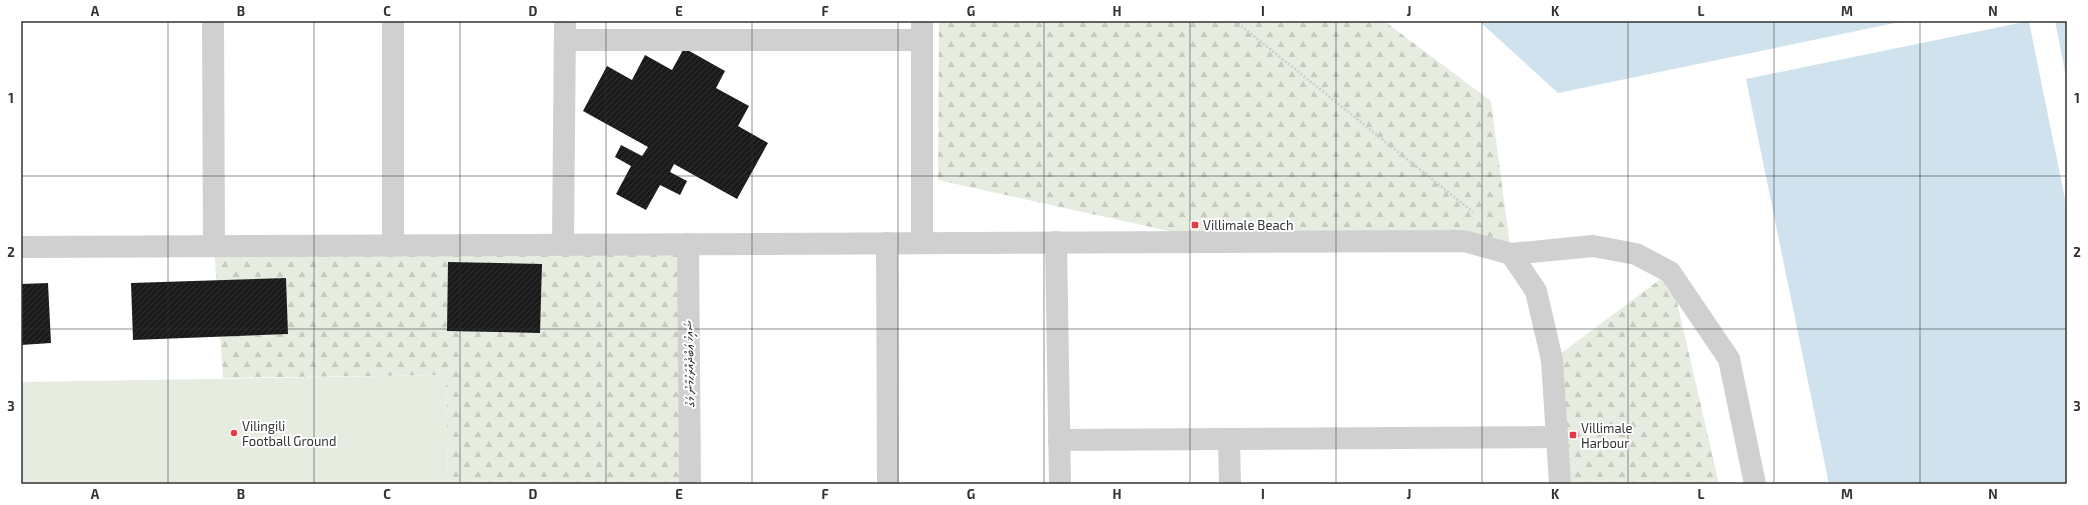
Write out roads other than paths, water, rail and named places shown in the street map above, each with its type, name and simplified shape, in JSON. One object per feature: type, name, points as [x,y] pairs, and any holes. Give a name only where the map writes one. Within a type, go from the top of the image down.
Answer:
[{"type":"street","points":[[213,21],[214,246]]},
{"type":"street","points":[[393,21],[393,245]]},
{"type":"street","points":[[563,245],[565,31],[922,30],[922,243]]},
{"type":"street","points":[[21,247],[1464,241],[1511,254],[1593,246],[1636,254],[1670,272],[1729,359],[1755,484]]},
{"type":"street","points":[[1056,242],[1060,484]]},
{"type":"street","points":[[887,243],[888,484]]},
{"type":"street","name":"ޝައިިޚު ޢަބްދުއްރަޙުމާނު މަގު","points":[[688,244],[690,484]]},
{"type":"street","points":[[1511,254],[1536,291],[1552,360],[1560,484]]},
{"type":"street","points":[[1059,440],[1557,437]]},
{"type":"street","points":[[1229,439],[1230,484]]},
{"type":"water","points":[[1479,21],[1905,21],[1558,93]]},
{"type":"water","points":[[2029,21],[2067,208],[2067,484],[1829,484],[1746,79]]},
{"type":"water","points":[[2055,21],[2067,21],[2067,83]]},
{"type":"place","name":"Villimale Beach","points":[[1195,225]]},
{"type":"place","name":"Vilingili Football Ground","points":[[234,433]]},
{"type":"place","name":"Villimale Harbour","points":[[1573,435]]}]
